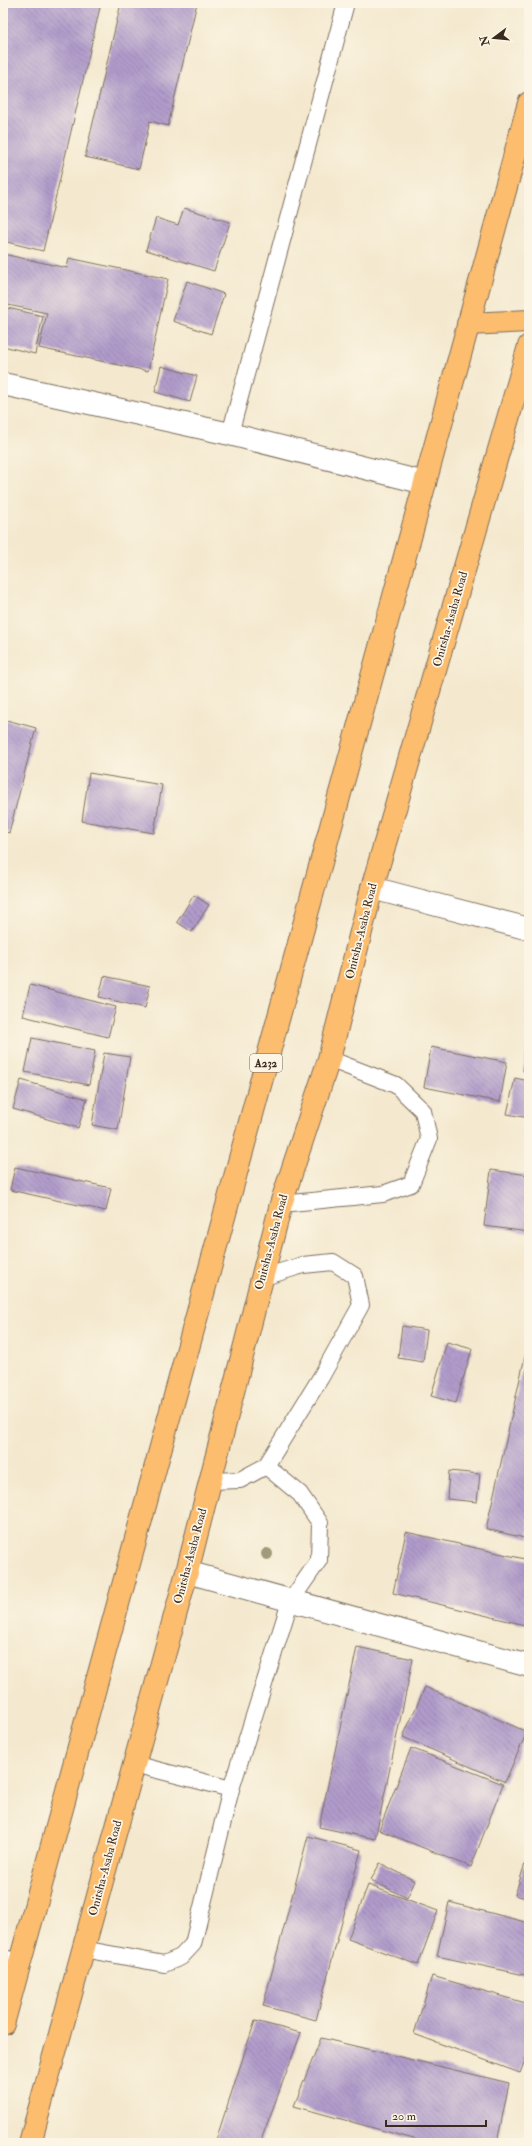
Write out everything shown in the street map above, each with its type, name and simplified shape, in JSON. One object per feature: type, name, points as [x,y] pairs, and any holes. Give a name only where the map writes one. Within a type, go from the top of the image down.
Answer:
[{"type":"highway","name":"A232","points":[[3,2024],[11,1963],[425,483],[529,102]]},
{"type":"highway","points":[[468,324],[529,321]]},
{"type":"highway","name":"Onitsha-Asaba Road","points":[[30,2143],[187,1572],[281,1204],[329,1060],[372,888],[529,346]]},
{"type":"street","points":[[3,384],[230,434],[425,483]]},
{"type":"street","points":[[372,888],[529,929]]},
{"type":"street","points":[[187,1572],[290,1602],[529,1666]]},
{"type":"lane","points":[[230,434],[346,3]]},
{"type":"lane","points":[[281,1204],[383,1194],[411,1184],[429,1139],[423,1111],[396,1085],[329,1060]]},
{"type":"lane","points":[[210,1481],[240,1480],[266,1466],[321,1377],[361,1305],[354,1276],[333,1262],[302,1265],[261,1278]]},
{"type":"lane","points":[[83,1949],[164,1964],[181,1957],[193,1944],[231,1789],[290,1602],[319,1560],[320,1523],[300,1494],[266,1466]]},
{"type":"lane","points":[[134,1764],[231,1789]]},
{"type":"building","points":[[3,3],[101,3],[43,251],[3,241]]},
{"type":"building","points":[[121,3],[197,3],[168,126],[150,121],[139,169],[85,157]]},
{"type":"building","points":[[184,208],[230,222],[214,271],[146,250],[156,218],[178,225]]},
{"type":"building","points":[[3,254],[67,268],[69,258],[168,279],[148,371],[39,348],[47,313],[3,304]]},
{"type":"building","points":[[187,281],[224,294],[211,334],[173,321]]},
{"type":"building","points":[[3,307],[43,316],[35,354],[3,346]]},
{"type":"building","points":[[161,366],[197,376],[190,402],[155,392]]},
{"type":"building","points":[[3,719],[36,728],[9,833],[3,831]]},
{"type":"building","points":[[89,773],[162,785],[154,833],[82,821]]},
{"type":"building","points":[[194,895],[209,905],[192,932],[177,922]]},
{"type":"building","points":[[104,976],[150,986],[145,1008],[99,997]]},
{"type":"building","points":[[30,985],[116,1007],[108,1037],[23,1016]]},
{"type":"building","points":[[32,1038],[95,1051],[89,1085],[25,1072]]},
{"type":"building","points":[[529,1044],[529,1072],[523,1071]]},
{"type":"building","points":[[431,1047],[507,1062],[500,1102],[424,1087]]},
{"type":"building","points":[[104,1053],[130,1057],[118,1130],[92,1125]]},
{"type":"building","points":[[515,1078],[529,1081],[529,1118],[507,1114]]},
{"type":"building","points":[[21,1080],[87,1099],[78,1128],[13,1109]]},
{"type":"building","points":[[15,1167],[111,1188],[106,1211],[10,1190]]},
{"type":"building","points":[[491,1170],[529,1175],[529,1232],[484,1226]]},
{"type":"building","points":[[402,1326],[427,1330],[423,1362],[398,1358]]},
{"type":"building","points":[[447,1342],[472,1349],[456,1403],[431,1396]]},
{"type":"building","points":[[529,1343],[529,1539],[486,1529]]},
{"type":"building","points":[[449,1471],[480,1474],[477,1502],[447,1499]]},
{"type":"building","points":[[406,1532],[529,1560],[529,1626],[393,1593]]},
{"type":"building","points":[[357,1647],[413,1659],[375,1839],[319,1827]]},
{"type":"building","points":[[425,1687],[527,1732],[505,1782],[403,1737]]},
{"type":"building","points":[[411,1748],[503,1784],[471,1867],[379,1830]]},
{"type":"building","points":[[308,1836],[361,1850],[316,2020],[263,2006]]},
{"type":"building","points":[[529,1851],[529,1899],[515,1895]]},
{"type":"building","points":[[380,1863],[415,1881],[407,1898],[371,1880]]},
{"type":"building","points":[[368,1885],[438,1911],[418,1965],[348,1939]]},
{"type":"building","points":[[449,1902],[529,1923],[529,1976],[437,1956]]},
{"type":"building","points":[[432,1976],[529,2004],[529,2050],[520,2073],[414,2034]]},
{"type":"building","points":[[255,2021],[301,2033],[260,2143],[215,2143]]},
{"type":"building","points":[[321,2038],[509,2083],[497,2143],[428,2143],[294,2106]]}]
